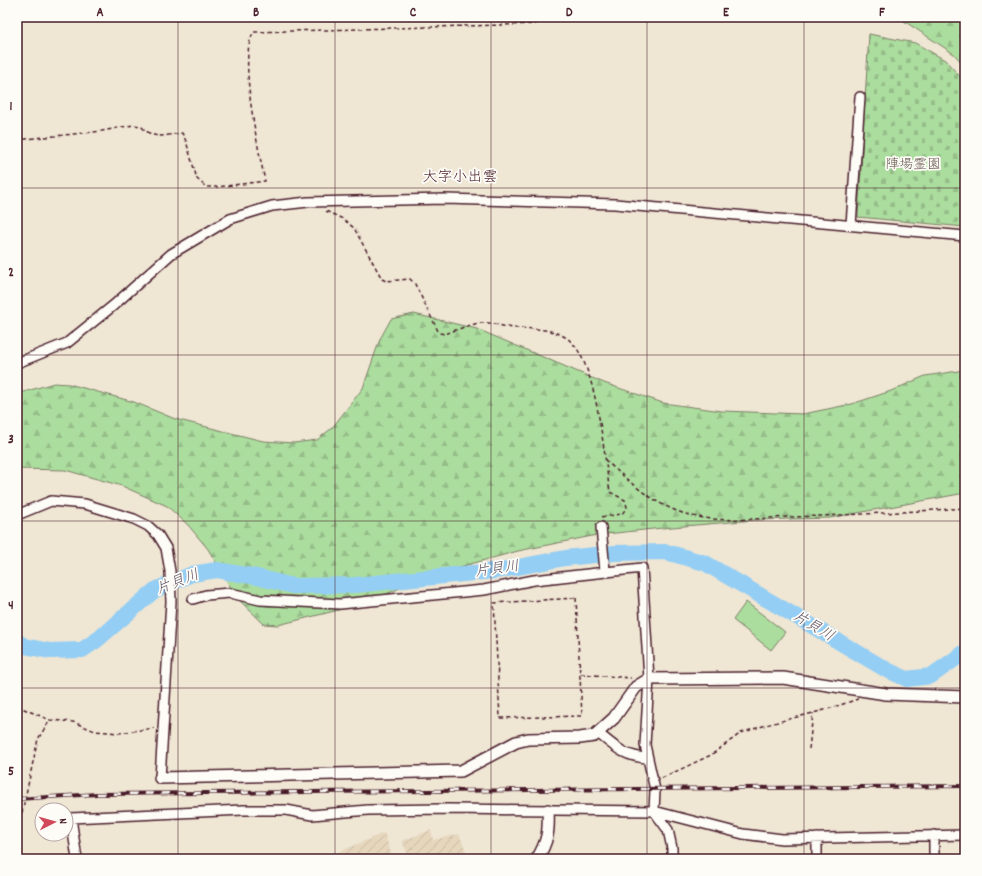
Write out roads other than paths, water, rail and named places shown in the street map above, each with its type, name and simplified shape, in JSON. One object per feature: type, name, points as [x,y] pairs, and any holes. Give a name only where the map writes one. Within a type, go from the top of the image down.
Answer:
[{"type":"street","points":[[851,225],[860,96]]},
{"type":"street","points":[[17,363],[67,343],[114,305],[171,254],[230,219],[272,206],[308,202],[445,199],[615,204],[965,236]]},
{"type":"street","points":[[17,515],[51,501],[67,501],[84,504],[134,519],[148,526],[158,535],[166,548],[170,571],[171,602],[160,778],[461,771],[516,742],[528,739],[580,738],[594,736],[614,718],[636,687],[649,679],[783,678],[913,697],[965,697]]},
{"type":"street","points":[[601,527],[605,571]]},
{"type":"street","points":[[193,598],[206,595],[230,593],[260,600],[340,604],[484,590],[534,580],[642,568],[649,679],[645,745],[655,790],[654,811],[668,830],[672,848],[672,859]]},
{"type":"street","points":[[598,733],[628,755],[633,757],[648,758]]},
{"type":"street","points":[[77,859],[71,818],[242,810],[286,810],[312,815],[376,810],[447,809],[654,811],[743,834],[782,839],[965,835]]},
{"type":"street","points":[[537,859],[545,846],[547,838],[548,810]]},
{"type":"street","points":[[934,835],[934,859]]},
{"type":"street","points":[[817,838],[818,859]]},
{"type":"waterway","name":"片貝川","points":[[17,641],[24,646],[50,651],[82,650],[97,640],[155,590],[192,574],[217,570],[257,577],[293,586],[355,585],[503,570],[565,558],[615,553],[666,552],[705,563],[887,670],[907,679],[931,676],[965,652]]},
{"type":"railway","points":[[17,799],[97,794],[965,786]]},
{"type":"district","name":"大字小出雲","points":[[460,178]]},
{"type":"park label","name":"陣場霊園","points":[[913,165]]}]
